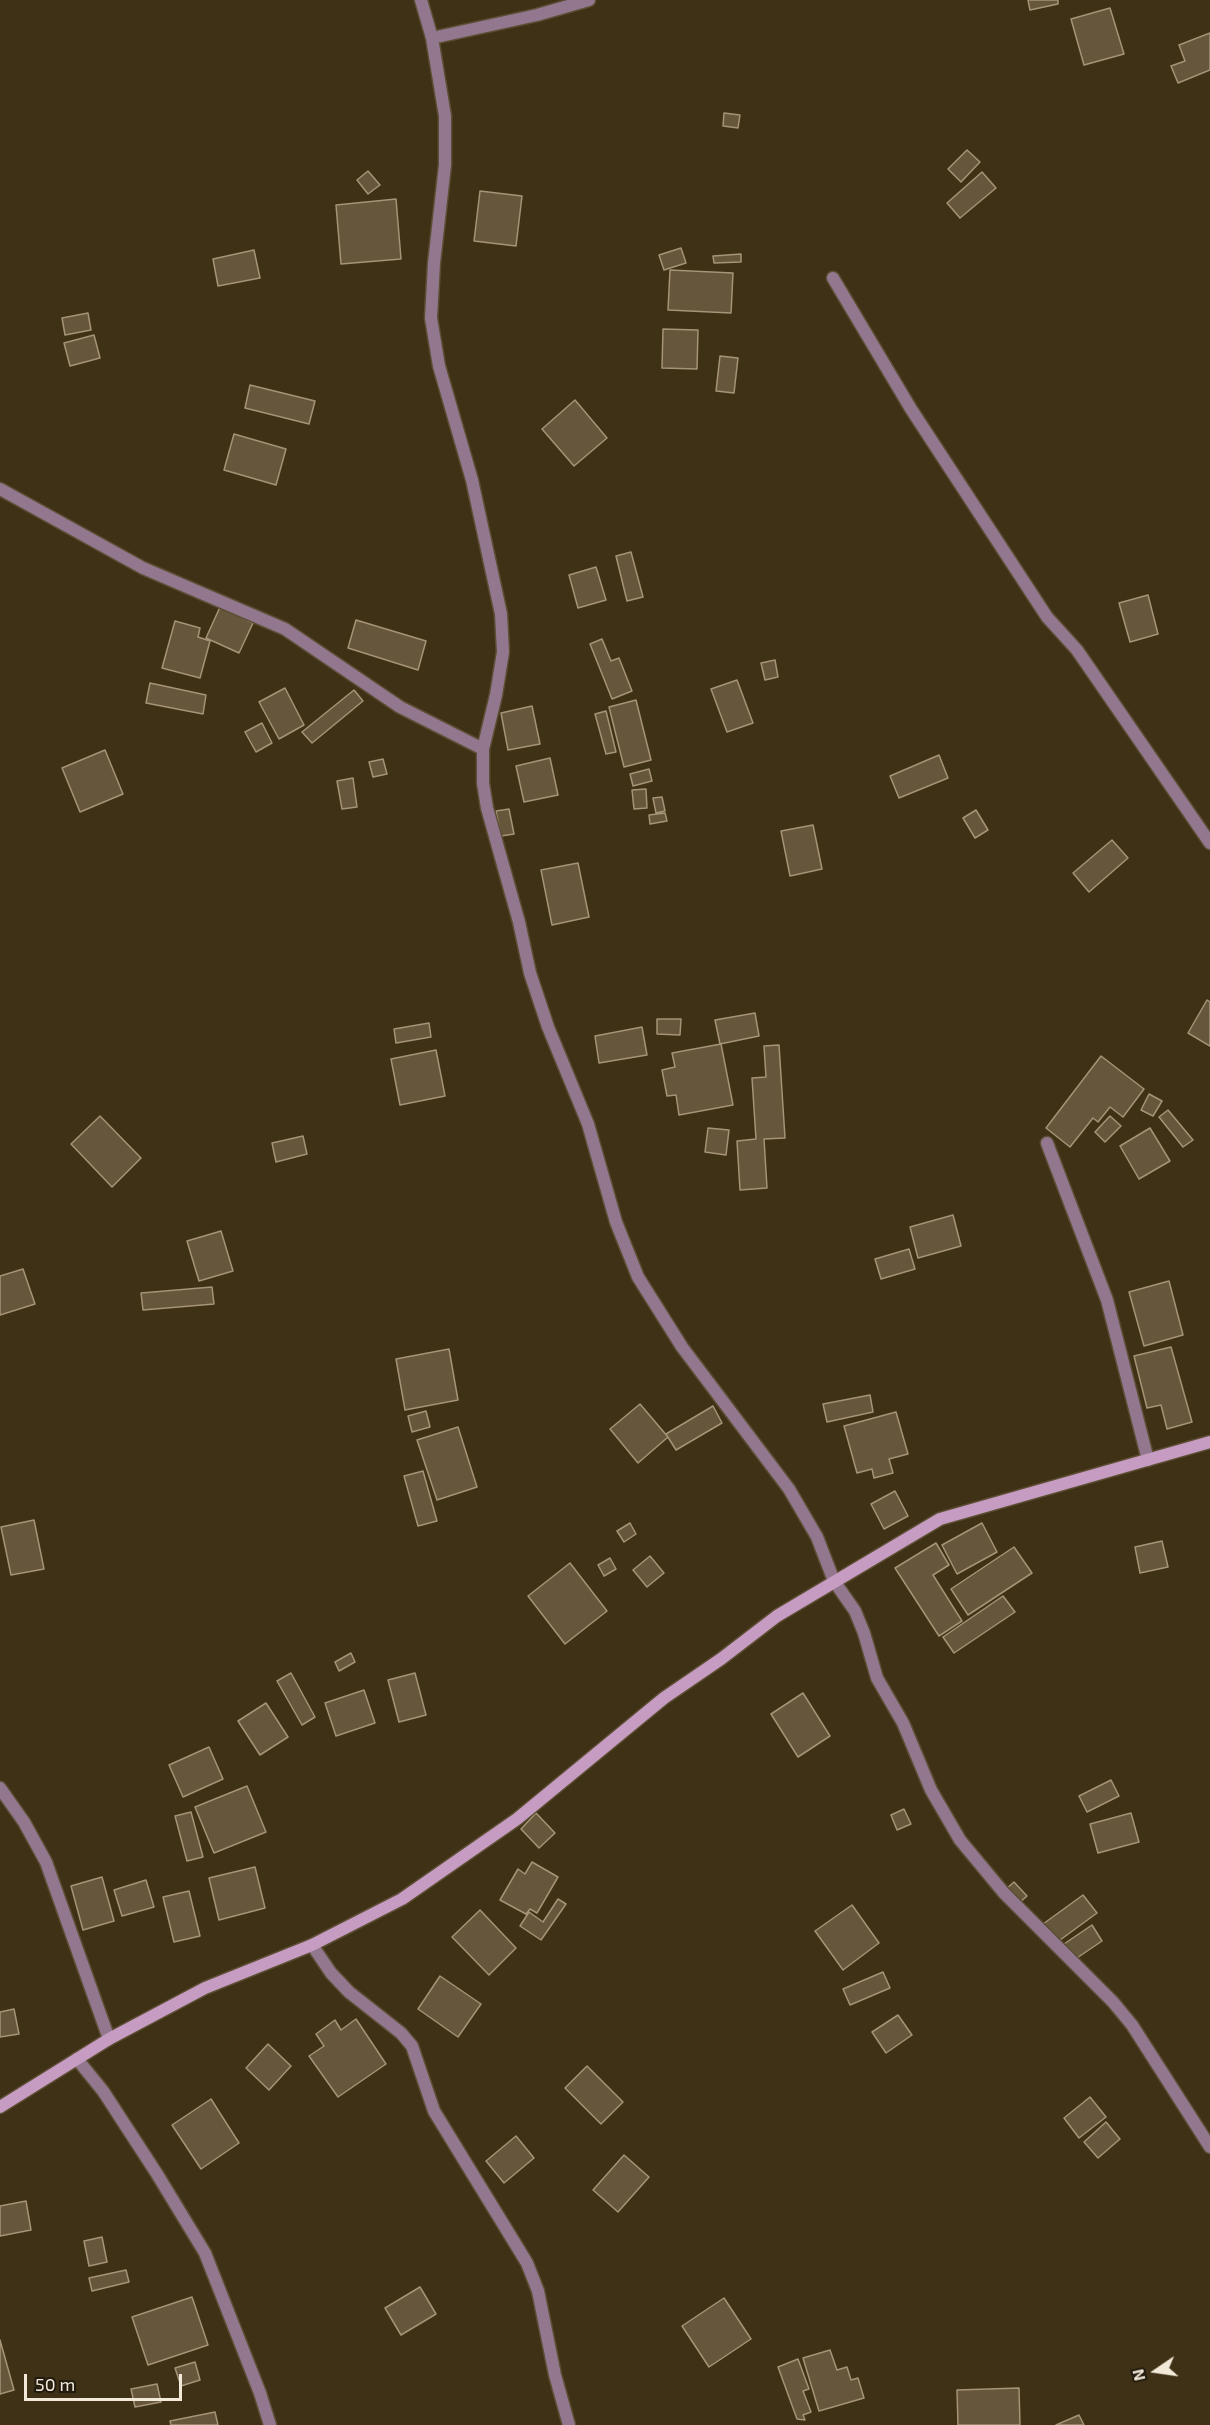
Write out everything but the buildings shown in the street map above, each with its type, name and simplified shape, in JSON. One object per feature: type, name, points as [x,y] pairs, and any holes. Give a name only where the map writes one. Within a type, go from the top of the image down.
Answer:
[{"type":"street","points":[[421,0],[432,38],[445,116],[446,165],[434,263],[431,318],[440,366],[472,480],[501,614],[503,652],[483,749],[483,783],[487,808],[519,922],[530,973],[548,1027],[588,1124],[616,1222],[638,1276],[682,1347],[789,1489],[817,1537],[834,1581],[855,1611],[877,1678],[903,1723],[931,1790],[960,1840],[1004,1893],[1113,2002],[1132,2025],[1210,2147]]},
{"type":"street","points":[[432,38],[537,15],[589,0]]},
{"type":"street","points":[[833,278],[911,409],[1047,617],[1077,650],[1210,843]]},
{"type":"street","points":[[0,489],[143,568],[285,629],[400,707],[483,749]]},
{"type":"street","points":[[1047,1143],[1107,1300],[1148,1460]]},
{"type":"street","points":[[0,2107],[110,2039],[204,1988],[312,1945],[402,1899],[508,1826],[664,1698],[721,1659],[777,1616],[940,1519],[1210,1442]]},
{"type":"street","points":[[0,1788],[24,1822],[46,1862],[110,2039]]},
{"type":"street","points":[[312,1945],[331,1973],[349,1992],[401,2033],[412,2046],[434,2111],[527,2263],[538,2291],[553,2364],[569,2425]]},
{"type":"street","points":[[77,2059],[103,2091],[205,2253],[260,2393],[270,2425]]}]
